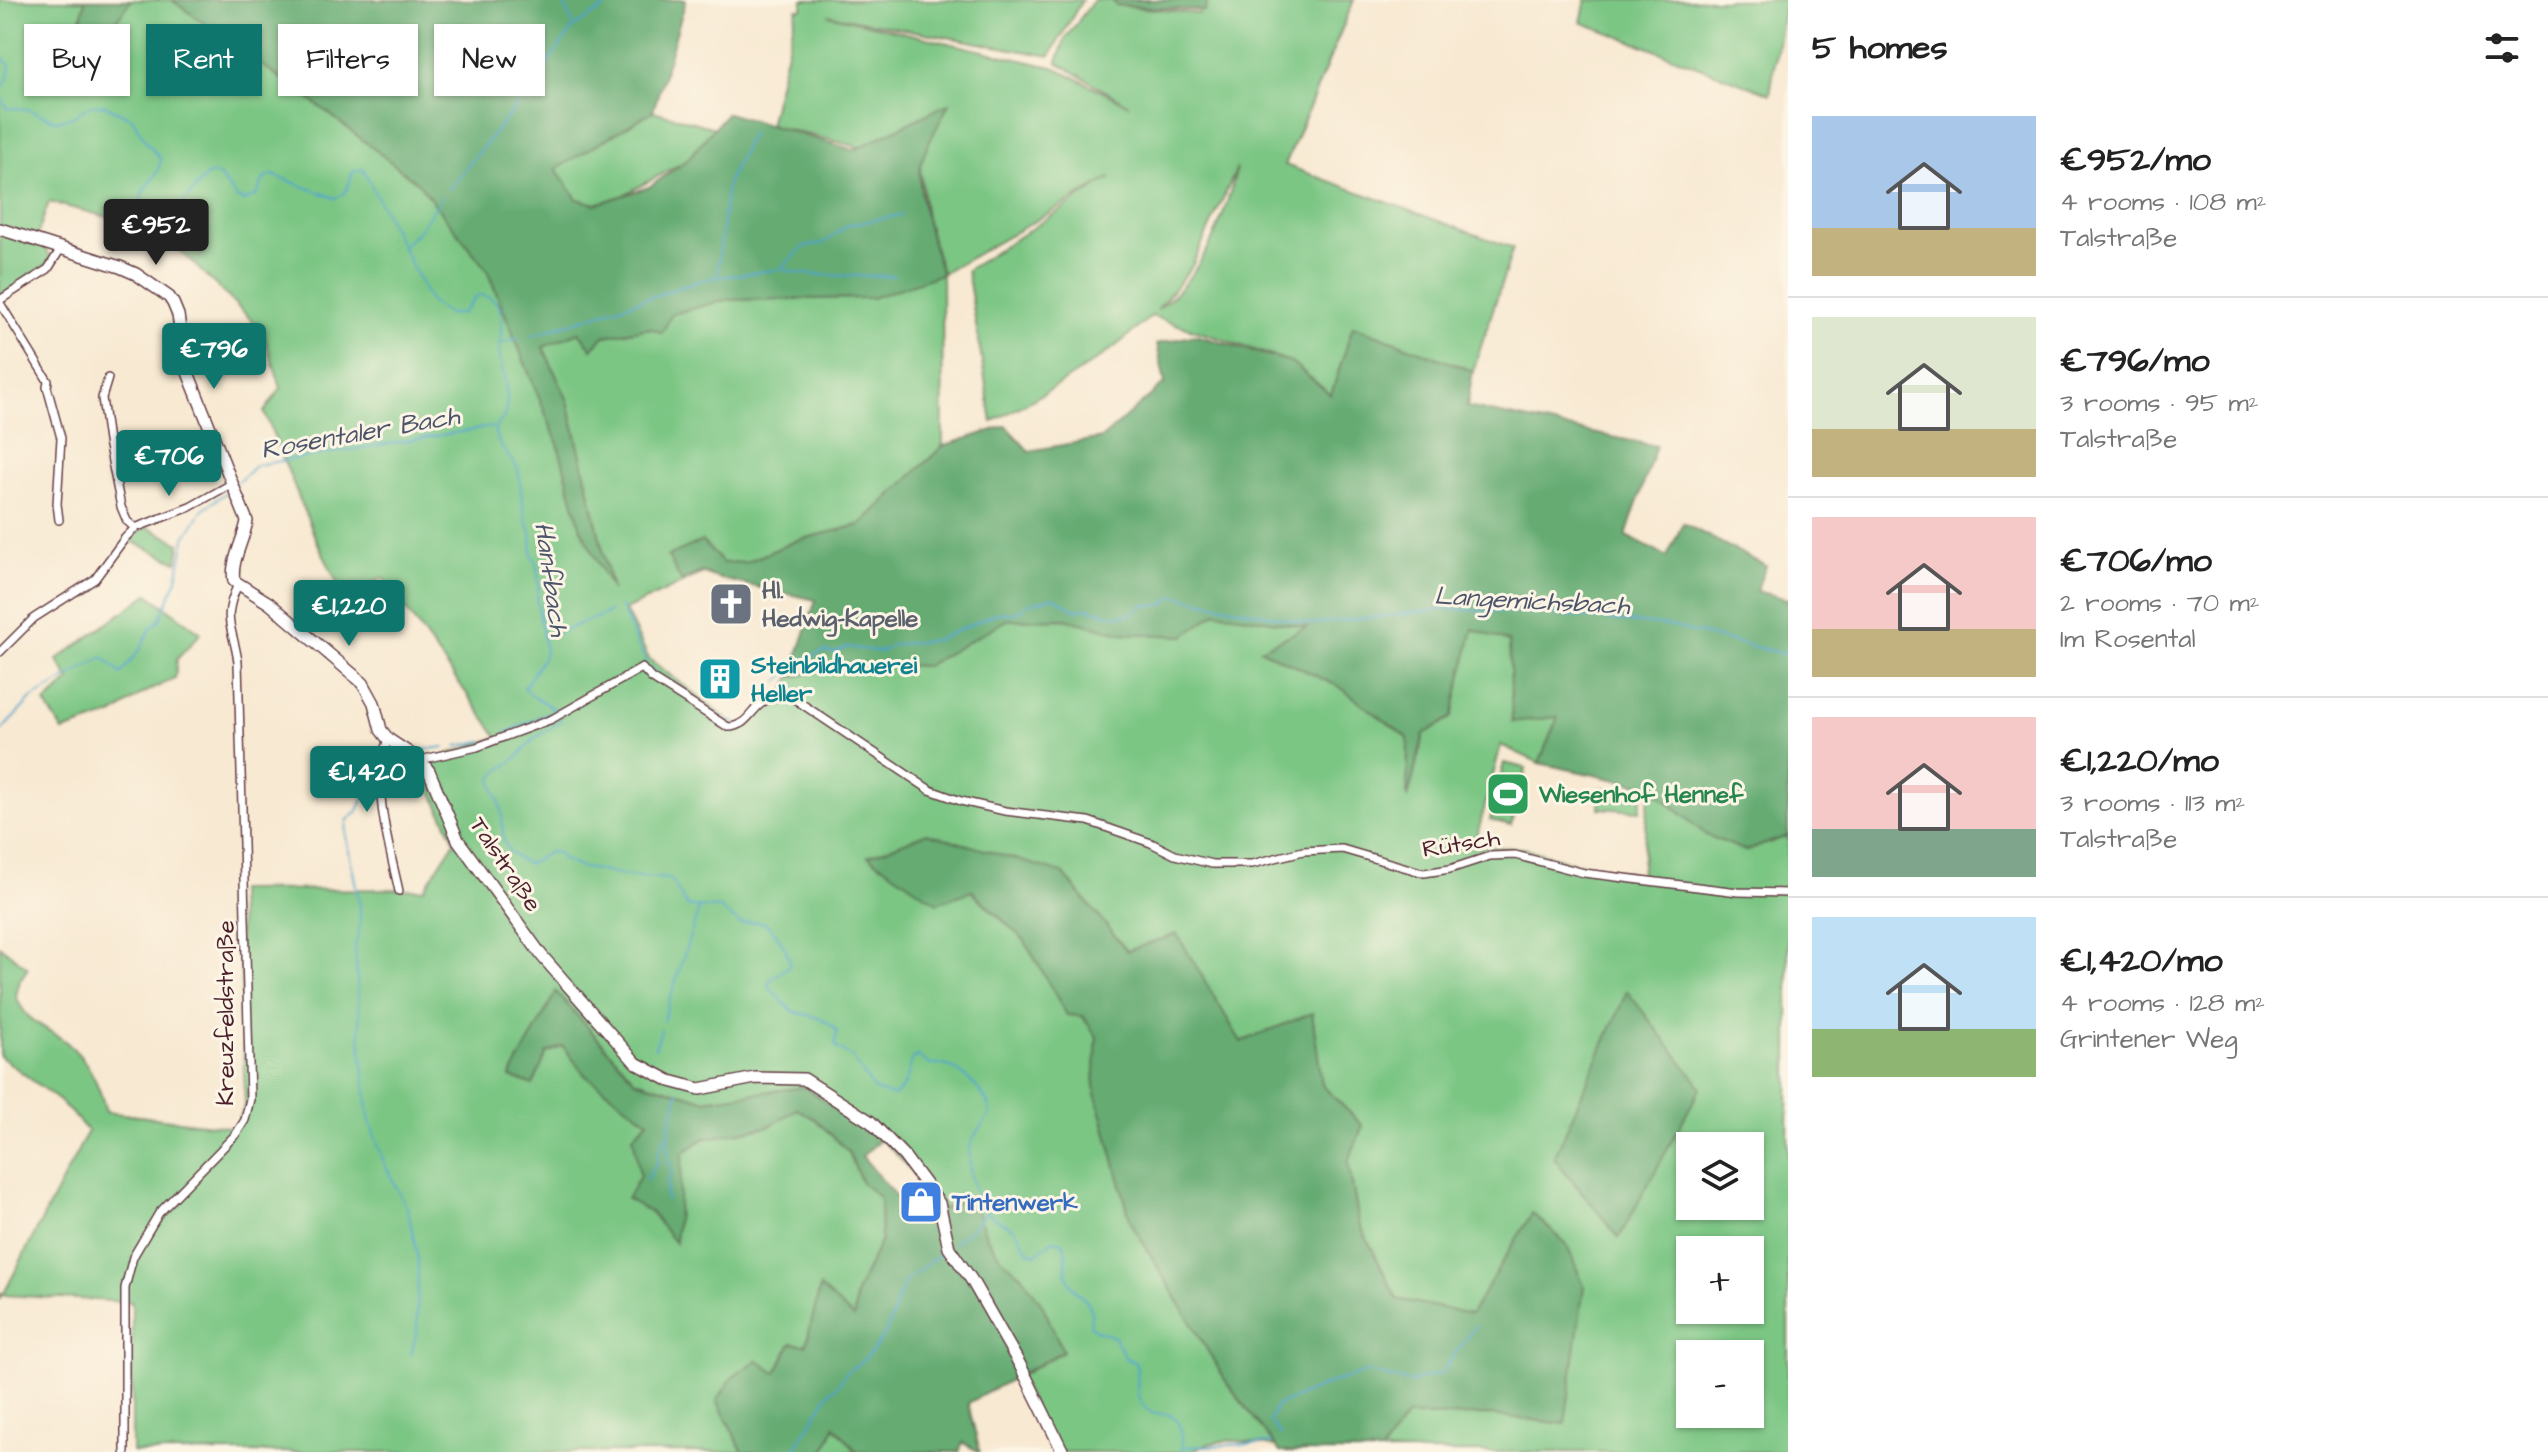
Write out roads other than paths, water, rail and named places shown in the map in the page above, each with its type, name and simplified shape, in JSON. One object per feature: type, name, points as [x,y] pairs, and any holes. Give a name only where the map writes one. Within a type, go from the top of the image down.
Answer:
[{"type":"main road","points":[[0,229],[120,267],[169,297],[178,315],[185,365],[247,521],[233,577],[238,584],[269,603],[363,683],[374,703],[381,730],[388,739]]},
{"type":"main road","name":"Talstraße","points":[[388,739],[420,760],[429,771],[458,840],[542,956],[636,1063],[670,1081],[700,1089],[755,1078],[804,1079],[871,1122],[904,1156],[939,1203],[949,1248],[971,1279],[1020,1365],[1063,1452]]},
{"type":"street","points":[[59,520],[61,438],[48,381],[0,302],[48,269],[60,250]]},
{"type":"street","points":[[108,378],[102,398],[108,441],[121,507],[127,521],[135,528]]},
{"type":"street","points":[[0,652],[34,618],[95,579],[135,528],[190,507],[231,484]]},
{"type":"street","name":"Kreuzfeldstraße","points":[[125,1452],[125,1288],[133,1257],[159,1213],[236,1134],[245,1120],[250,1099],[238,662],[235,639],[227,617],[228,606],[238,584]]},
{"type":"street","name":"Rütsch","points":[[420,760],[477,747],[552,719],[642,668],[651,678],[728,727],[741,724],[770,697],[793,698],[930,790],[1005,811],[1088,821],[1151,843],[1175,855],[1212,864],[1252,864],[1303,851],[1342,849],[1424,873],[1450,869],[1490,856],[1515,855],[1584,873],[1738,892],[1788,893]]},
{"type":"street","points":[[388,739],[382,754],[382,813],[399,891]]},
{"type":"waterway","points":[[568,0],[565,6],[573,24]]},
{"type":"waterway","points":[[449,189],[517,105],[574,27],[604,8],[610,0]]},
{"type":"waterway","name":"Hanfbach","points":[[0,55],[10,65],[8,78],[0,92]]},
{"type":"waterway","name":"Hanfbach","points":[[0,96],[7,108],[27,109],[57,121],[72,117],[92,105],[104,105],[133,119],[146,142],[160,158],[157,173],[145,189],[141,203],[143,213],[158,220],[180,206],[208,174],[218,175],[237,198],[244,201],[257,195],[264,180],[273,175],[335,198],[346,191],[353,172],[363,169],[430,302],[449,314],[461,314],[478,295],[497,303],[502,320],[499,349],[507,401],[504,416],[494,431],[500,445],[518,469],[525,517],[531,532],[532,555],[536,562],[539,584],[537,600],[545,648],[544,656],[524,688],[556,711]]},
{"type":"waterway","points":[[717,277],[727,184],[752,132]]},
{"type":"waterway","points":[[403,246],[421,228],[442,197]]},
{"type":"waterway","points":[[531,336],[706,279],[781,269],[803,247],[824,243],[848,225],[901,215]]},
{"type":"waterway","points":[[781,269],[822,275],[894,276]]},
{"type":"waterway","points":[[501,343],[519,338]]},
{"type":"waterway","name":"Rosentaler Bach","points":[[237,483],[256,465],[492,427]]},
{"type":"waterway","name":"Rosentaler Bach","points":[[0,732],[31,699],[103,657],[121,674],[141,648],[151,628],[159,621],[177,579],[185,538],[203,509],[228,491]]},
{"type":"waterway","name":"Langemichsbach","points":[[778,681],[803,660],[824,651],[835,653],[847,647],[881,652],[892,645],[936,640],[997,613],[1016,613],[1028,604],[1054,597],[1075,610],[1088,608],[1108,615],[1129,615],[1144,605],[1162,605],[1174,596],[1312,624],[1448,609],[1551,614],[1669,626],[1788,655]]},
{"type":"waterway","name":"Langemichsbach","points":[[621,607],[646,663]]},
{"type":"waterway","name":"Langemichsbach","points":[[544,638],[610,612]]},
{"type":"waterway","name":"Langemichsbach","points":[[650,669],[726,721],[736,722]]},
{"type":"waterway","points":[[505,733],[553,711]]},
{"type":"waterway","name":"Hanfbach","points":[[559,717],[561,721],[535,738],[492,780],[502,813],[504,838],[510,852],[528,864],[550,852],[558,853],[562,859],[579,867],[628,876],[671,879],[685,904],[690,907],[720,908],[740,924],[766,924],[780,940],[790,965],[769,981],[769,987],[792,1011],[816,1017],[832,1026],[837,1031],[837,1048],[852,1057],[874,1090],[894,1096],[898,1093],[906,1080],[912,1059],[918,1056],[930,1065],[950,1067],[966,1077],[986,1100],[990,1115],[972,1141],[969,1158],[972,1178],[982,1205],[993,1217],[1017,1231],[1031,1252],[1036,1254],[1053,1240],[1063,1242],[1067,1276],[1073,1288],[1089,1303],[1090,1325],[1115,1337],[1125,1358],[1136,1363],[1140,1401],[1152,1413],[1167,1414],[1176,1419],[1182,1435],[1182,1452]]},
{"type":"waterway","points":[[457,746],[483,741]]},
{"type":"waterway","points":[[421,750],[445,747]]},
{"type":"waterway","points":[[376,787],[368,788],[358,811],[347,821],[346,837],[360,906],[360,927],[355,946],[369,1119],[385,1165],[408,1210],[418,1260],[417,1330],[411,1355]]},
{"type":"waterway","points":[[663,1021],[699,908]]},
{"type":"waterway","points":[[655,1048],[661,1030]]},
{"type":"waterway","points":[[666,1200],[667,1183],[672,1173],[668,1152],[669,1132],[678,1092]]},
{"type":"waterway","points":[[646,1180],[658,1161],[666,1135]]},
{"type":"waterway","points":[[953,1243],[986,1212]]},
{"type":"waterway","points":[[793,1452],[830,1391],[881,1339],[890,1324],[903,1283],[941,1253]]},
{"type":"waterway","points":[[1281,1436],[1270,1421],[1276,1406],[1333,1382],[1367,1372],[1410,1382],[1441,1373],[1476,1325]]},
{"type":"waterway","points":[[1184,1447],[1271,1443]]},
{"type":"place","name":"Hl. Hedwig-Kapelle","points":[[731,604]]},
{"type":"place","name":"Steinbildhauerei Heller","points":[[720,679]]},
{"type":"place","name":"Wiesenhof Hennef","points":[[1508,794]]},
{"type":"place","name":"Tintenwerk","points":[[921,1202]]}]
